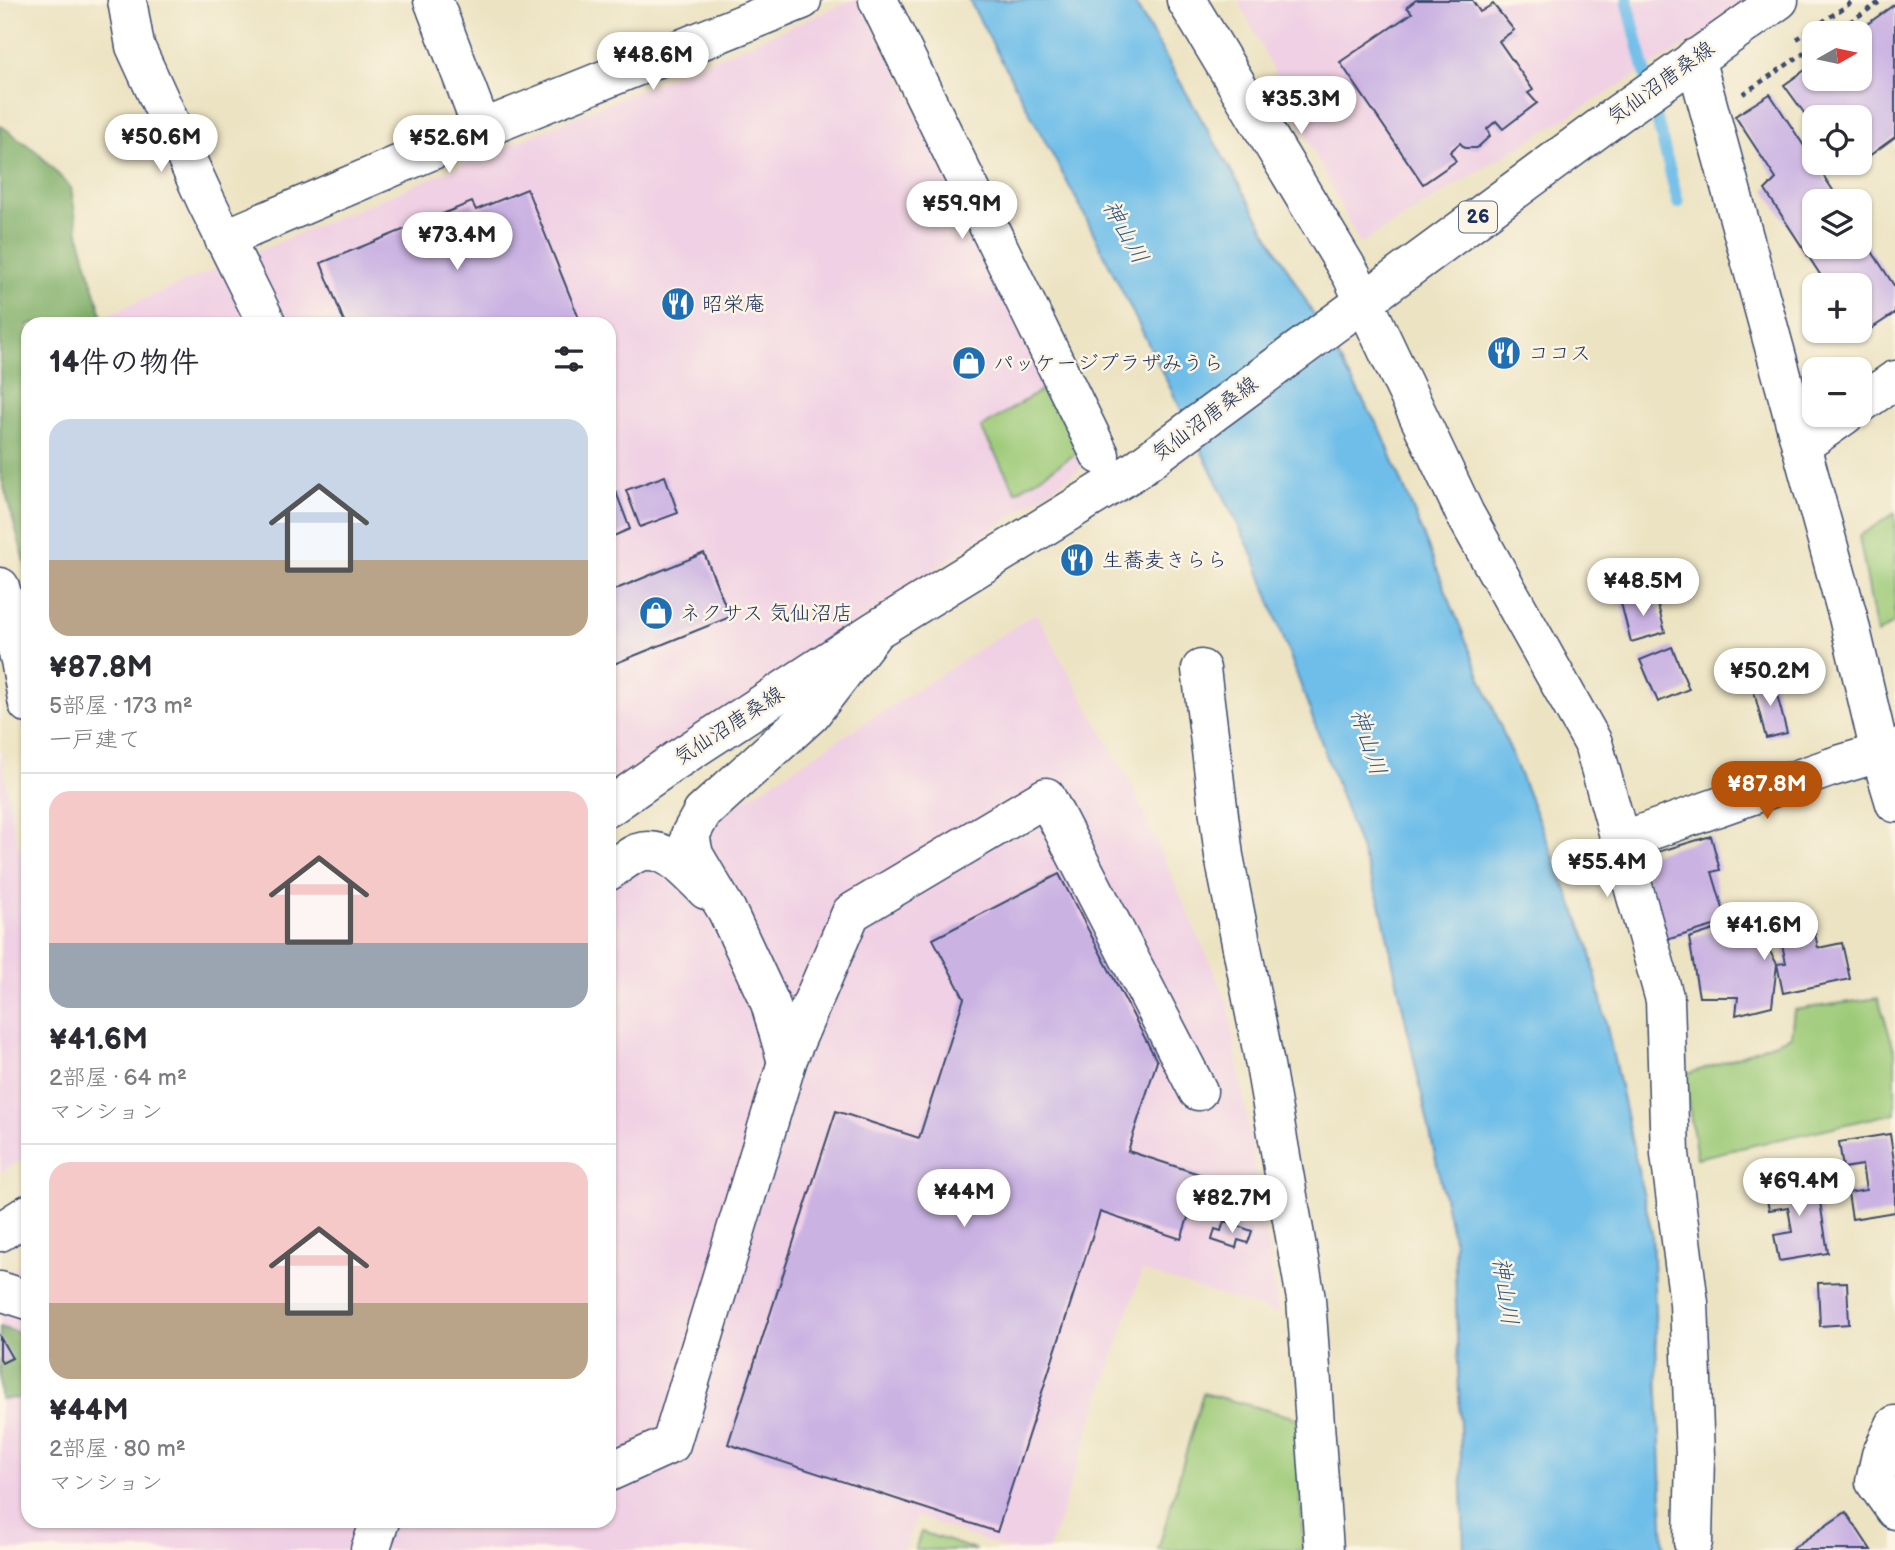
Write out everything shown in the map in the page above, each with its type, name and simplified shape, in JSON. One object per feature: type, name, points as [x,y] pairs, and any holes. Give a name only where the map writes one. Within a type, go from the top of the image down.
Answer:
[{"type":"street","points":[[127,0],[135,46],[224,239],[263,317]]},
{"type":"street","points":[[433,0],[482,129]]},
{"type":"street","points":[[224,239],[482,129],[802,0]]},
{"type":"street","points":[[878,0],[1100,455]]},
{"type":"street","points":[[1186,0],[1352,311],[1593,743],[1665,1000],[1670,1154],[1689,1303],[1695,1457],[1693,1542]]},
{"type":"street","name":"気仙沼唐桑線","points":[[616,802],[876,630],[1133,472],[1618,114],[1780,0]]},
{"type":"street","points":[[1695,58],[1848,618],[1888,750],[1895,803]]},
{"type":"street","points":[[1872,396],[1895,380]]},
{"type":"street","points":[[1801,446],[1828,427]]},
{"type":"street","points":[[0,587],[21,666]]},
{"type":"street","points":[[786,1063],[771,1003],[727,911],[694,855],[690,835],[702,813],[811,714],[876,630]]},
{"type":"street","points":[[1201,669],[1224,856],[1265,1065],[1306,1299],[1324,1550]]},
{"type":"street","points":[[1621,841],[1888,750]]},
{"type":"street","points":[[616,1469],[671,1444],[786,1063],[851,913],[1046,797],[1198,1091]]},
{"type":"street","points":[[616,867],[638,853],[658,851],[682,865],[727,911]]},
{"type":"street","points":[[0,1232],[21,1218]]},
{"type":"street","points":[[0,1291],[21,1298]]},
{"type":"street","points":[[1895,1425],[1881,1455],[1875,1482],[1895,1510]]},
{"type":"street","points":[[370,1550],[378,1528]]},
{"type":"path","points":[[1851,21],[1883,0]]},
{"type":"path","points":[[1711,116],[1802,55]]},
{"type":"shaded area","points":[[853,0],[859,0],[1100,455],[616,789],[616,317],[111,317],[111,313]]},
{"type":"shaded area","points":[[1238,0],[1759,0],[1360,244]]},
{"type":"shaded area","points":[[1036,613],[1132,786],[1228,1003],[1279,1314],[1142,1271],[1049,1550],[1009,1550],[916,1516],[904,1550],[0,1550],[0,1278],[21,1264],[21,1528],[616,1528],[616,883]]},
{"type":"shaded area","points":[[0,747],[13,826],[21,854],[21,1160],[0,1173]]},
{"type":"green space","points":[[0,125],[37,152],[71,188],[78,231],[102,317],[21,317],[21,548],[0,473]]},
{"type":"green space","points":[[1059,379],[1096,441],[1016,492],[981,428]]},
{"type":"green space","points":[[1895,513],[1895,622],[1877,634],[1859,536]]},
{"type":"green space","points":[[1878,998],[1895,1052],[1895,1113],[1697,1158],[1684,1075],[1791,1036],[1794,1010]]},
{"type":"green space","points":[[0,1327],[21,1333],[21,1398],[0,1399]]},
{"type":"green space","points":[[1203,1393],[1297,1418],[1303,1550],[1158,1550]]},
{"type":"green space","points":[[921,1532],[976,1550],[915,1550]]},
{"type":"water","name":"神山川","points":[[969,0],[1133,0],[1382,433],[1589,945],[1652,1234],[1664,1550],[1464,1550],[1454,1243],[1380,903],[1254,557],[1081,208]]},
{"type":"building","points":[[1416,0],[1472,0],[1480,12],[1493,4],[1514,30],[1499,41],[1533,90],[1528,93],[1537,103],[1503,129],[1496,121],[1487,129],[1490,136],[1477,148],[1465,148],[1460,143],[1450,152],[1456,161],[1423,184],[1340,62],[1412,13],[1407,7]]},
{"type":"building","points":[[1895,4],[1895,137],[1872,154],[1872,105],[1802,105],[1802,110],[1784,85],[1802,72],[1802,91],[1872,91],[1872,21]]},
{"type":"building","points":[[1770,94],[1802,143],[1802,175],[1823,175],[1832,189],[1802,189],[1802,247],[1765,190],[1776,179],[1735,116]]},
{"type":"building","points":[[527,189],[578,317],[342,317],[321,263],[472,202],[476,210]]},
{"type":"building","points":[[1872,252],[1895,287],[1895,313],[1872,328],[1872,273],[1819,273],[1810,259],[1872,259]]},
{"type":"building","points":[[665,476],[678,513],[640,527],[626,490]]},
{"type":"building","points":[[616,492],[630,529],[616,535]]},
{"type":"building","points":[[704,553],[730,617],[616,663],[616,589]]},
{"type":"building","points":[[1655,594],[1665,632],[1631,642],[1621,603]]},
{"type":"building","points":[[1672,647],[1689,689],[1658,702],[1640,660]]},
{"type":"building","points":[[1773,679],[1787,733],[1766,738],[1752,684]]},
{"type":"building","points":[[1711,836],[1720,870],[1712,872],[1727,922],[1666,940],[1641,857]]},
{"type":"building","points":[[1059,874],[1157,1061],[1128,1151],[1202,1175],[1181,1239],[1100,1212],[997,1532],[728,1444],[836,1111],[919,1138],[964,998],[933,939]]},
{"type":"building","points":[[1810,910],[1818,948],[1842,943],[1850,979],[1783,993],[1777,964],[1786,963],[1776,916]]},
{"type":"building","points":[[1751,918],[1777,964],[1772,1006],[1736,1015],[1738,997],[1699,997],[1689,938]]},
{"type":"building","points":[[1890,1134],[1895,1168],[1895,1212],[1852,1219],[1848,1193],[1866,1190],[1862,1165],[1843,1168],[1839,1142]]},
{"type":"building","points":[[1816,1176],[1828,1253],[1779,1261],[1774,1235],[1792,1232],[1788,1207],[1769,1210],[1764,1184]]},
{"type":"building","points":[[1224,1221],[1252,1231],[1248,1243],[1238,1240],[1236,1248],[1212,1240],[1215,1229],[1221,1231]]},
{"type":"building","points":[[1847,1282],[1849,1324],[1820,1326],[1818,1283]]},
{"type":"building","points":[[0,1337],[12,1358],[2,1363],[0,1359]]},
{"type":"building","points":[[1846,1512],[1871,1550],[1790,1550]]},
{"type":"waterway","points":[[1627,0],[1678,203]]},
{"type":"place","name":"昭栄庵","points":[[678,304]]},
{"type":"place","name":"ココス","points":[[1504,353]]},
{"type":"place","name":"パッケージプラザみうら","points":[[969,363]]},
{"type":"place","name":"生蕎麦きらら","points":[[1077,560]]},
{"type":"place","name":"ネクサス 気仙沼店","points":[[656,613]]}]
